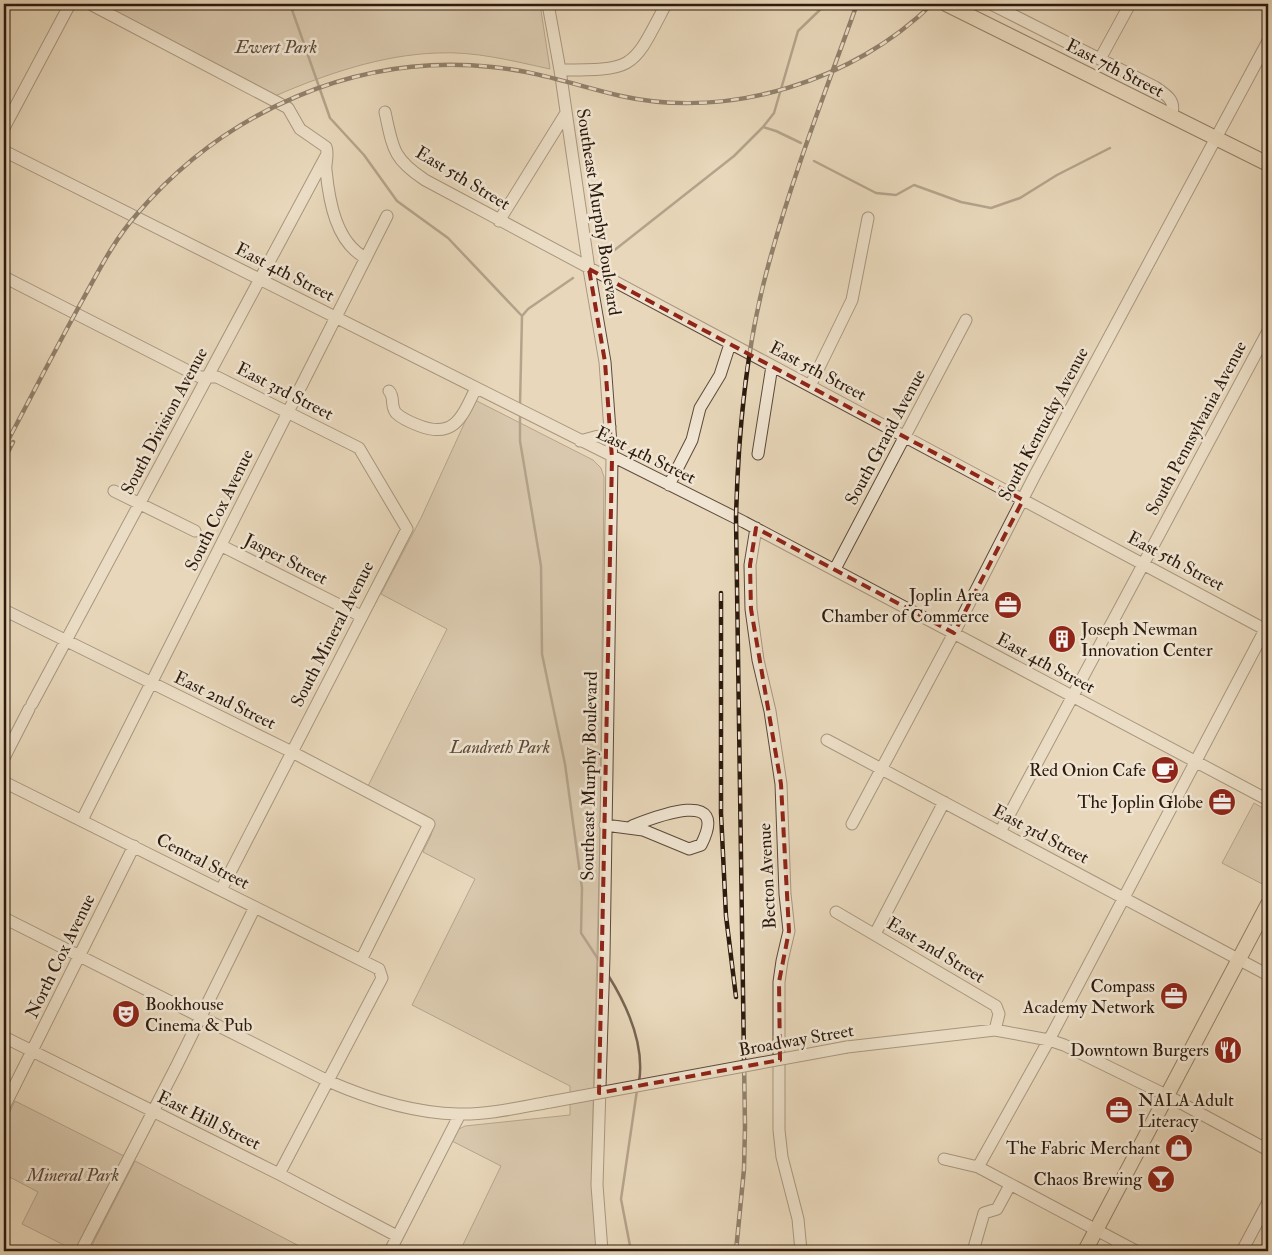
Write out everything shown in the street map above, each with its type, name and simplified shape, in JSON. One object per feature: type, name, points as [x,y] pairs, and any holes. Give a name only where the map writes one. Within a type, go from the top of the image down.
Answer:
[{"type":"main road","name":"East 7th Street","points":[[946,4],[1268,164]]},
{"type":"main road","points":[[1085,1251],[1268,904]]},
{"type":"street","points":[[4,128],[70,4]]},
{"type":"street","points":[[90,4],[284,105],[290,111],[298,128],[327,149],[326,176],[341,232],[349,246],[366,258]]},
{"type":"street","name":"Southeast Murphy Boulevard","points":[[548,4],[605,362],[612,458],[604,956],[596,1185],[602,1251]]},
{"type":"street","points":[[560,70],[606,70],[626,65],[634,59],[645,45],[666,4]]},
{"type":"street","name":"East 7th Street","points":[[991,4],[1168,96],[1174,106],[1171,116]]},
{"type":"street","points":[[1100,59],[1130,4]]},
{"type":"street","name":"South Kentucky Avenue","points":[[852,824],[1268,41]]},
{"type":"street","name":"East 5th Street","points":[[385,112],[394,152],[404,164],[425,180],[1143,564],[1267,628]]},
{"type":"street","points":[[499,221],[566,113]]},
{"type":"street","name":"East 4th Street","points":[[4,150],[612,458],[756,528],[1268,800]]},
{"type":"street","name":"South Division Avenue","points":[[4,758],[327,154]]},
{"type":"street","name":"South Cox Avenue","points":[[82,820],[387,216]]},
{"type":"street","points":[[810,386],[852,300],[868,218]]},
{"type":"street","name":"East 3rd Street","points":[[4,277],[200,377],[217,377],[359,448],[407,529]]},
{"type":"street","name":"South Grand Avenue","points":[[835,569],[966,320]]},
{"type":"street","name":"South Pennsylvania Avenue","points":[[1000,832],[1268,331]]},
{"type":"street","points":[[669,485],[693,437],[700,408],[720,375],[730,344]]},
{"type":"street","points":[[758,454],[772,366]]},
{"type":"street","points":[[389,391],[392,396],[393,409],[399,415],[422,426],[440,430],[446,429],[456,422],[476,388]]},
{"type":"street","points":[[580,441],[602,435],[610,427]]},
{"type":"street","points":[[114,491],[195,531]]},
{"type":"street","name":"Becton Avenue","points":[[756,528],[750,565],[751,609],[758,660],[770,711],[780,784],[785,894],[789,931],[779,982],[779,1130],[782,1157],[798,1219],[801,1251]]},
{"type":"street","name":"South Mineral Avenue","points":[[221,890],[407,529]]},
{"type":"street","name":"Jasper Street","points":[[222,546],[362,616]]},
{"type":"street","name":"East 2nd Street","points":[[4,610],[292,752],[429,824],[361,960]]},
{"type":"street","points":[[978,1168],[1049,1040],[1122,897],[1267,628]]},
{"type":"street","name":"East 3rd Street","points":[[827,740],[1268,975]]},
{"type":"street","name":"Central Street","points":[[4,782],[379,970],[382,978],[328,1081]]},
{"type":"street","points":[[875,934],[944,802]]},
{"type":"street","points":[[605,825],[632,826],[689,809],[705,815],[707,824],[701,845],[689,849],[632,826]]},
{"type":"street","name":"North Cox Avenue","points":[[4,1107],[134,846]]},
{"type":"street","points":[[81,1251],[153,1112],[255,907]]},
{"type":"street","name":"East 2nd Street","points":[[836,912],[996,1006],[999,1014],[995,1030]]},
{"type":"street","name":"Broadway Street","points":[[4,918],[359,1095],[387,1104],[460,1114],[550,1102],[847,1047],[995,1030],[1049,1040]]},
{"type":"street","name":"East Hill Street","points":[[4,1037],[279,1174],[397,1236]]},
{"type":"street","points":[[1049,1040],[1064,1045],[1166,1095],[1268,1150]]},
{"type":"street","points":[[279,1174],[328,1081]]},
{"type":"street","points":[[390,1251],[460,1114]]},
{"type":"street","points":[[944,1158],[978,1168],[1136,1251]]},
{"type":"street","points":[[972,1251],[984,1212],[997,1209],[1010,1185]]},
{"type":"street","points":[[1242,1251],[1268,1202]]},
{"type":"highlighted area","points":[[589,269],[1023,500],[954,633],[756,528],[750,565],[751,609],[781,784],[789,931],[779,982],[780,1060],[599,1093],[612,458],[605,362]]},
{"type":"green space","name":"Ewert Park","points":[[102,4],[540,4],[550,69],[494,57],[465,54],[437,53],[395,57],[334,73],[275,96]]},
{"type":"green space","name":"Landreth Park","points":[[475,400],[593,460],[601,468],[604,477],[600,835],[592,1153],[597,1251],[460,1251],[501,1166],[450,1140],[455,1131],[465,1126],[570,1115],[570,1086],[412,1005],[475,879],[423,852],[432,829],[427,816],[368,786],[447,629],[381,594],[421,518]]},
{"type":"green space","points":[[1254,803],[1268,811],[1268,887],[1222,863]]},
{"type":"green space","name":"Mineral Park","points":[[15,1101],[126,1157],[76,1251],[22,1224],[38,1192],[4,1174],[4,1124]]},
{"type":"green space","name":"Mineral Park","points":[[135,1161],[309,1251],[89,1251]]},
{"type":"waterway","points":[[290,4],[330,118],[364,155],[397,201],[448,238],[522,316]]},
{"type":"waterway","points":[[607,256],[734,156],[763,127],[774,113],[798,31],[826,4]]},
{"type":"waterway","points":[[763,127],[801,143]]},
{"type":"waterway","points":[[814,161],[876,193],[896,195],[914,185],[961,202],[991,208],[1020,198],[1057,175],[1110,148]]},
{"type":"waterway","points":[[520,405],[522,316],[528,309],[573,278]]},
{"type":"waterway","points":[[520,413],[520,441],[541,566],[542,654],[565,764],[582,888],[581,933],[600,962]]},
{"type":"waterway","points":[[608,975],[628,1013],[637,1040],[640,1054],[639,1082]]},
{"type":"waterway","points":[[631,1251],[621,1199],[637,1090]]},
{"type":"railway","points":[[736,1251],[744,1169],[745,1127],[736,518],[744,395],[753,334],[775,240],[820,104],[857,4]]},
{"type":"railway","points":[[4,448],[100,268],[121,234],[137,214],[172,178],[210,146],[252,119],[296,97],[343,80],[392,70],[441,65],[509,69],[541,75],[621,96],[662,102],[704,103],[746,98],[788,88],[828,73],[866,54],[901,31],[932,4]]},
{"type":"railway","points":[[4,460],[13,442]]},
{"type":"railway","points":[[721,593],[721,813],[726,916],[736,997]]},
{"type":"place","name":"Joplin Area Chamber of Commerce","points":[[1008,605]]},
{"type":"place","name":"Joseph Newman Innovation Center","points":[[1062,639]]},
{"type":"place","name":"Red Onion Cafe","points":[[1165,770]]},
{"type":"place","name":"The Joplin Globe","points":[[1222,802]]},
{"type":"place","name":"Compass Academy Network","points":[[1174,996]]},
{"type":"place","name":"Bookhouse Cinema & Pub","points":[[126,1014]]},
{"type":"place","name":"Downtown Burgers","points":[[1228,1050]]},
{"type":"place","name":"NALA Adult Literacy","points":[[1119,1110]]},
{"type":"place","name":"The Fabric Merchant","points":[[1179,1148]]},
{"type":"place","name":"Chaos Brewing","points":[[1161,1179]]}]
